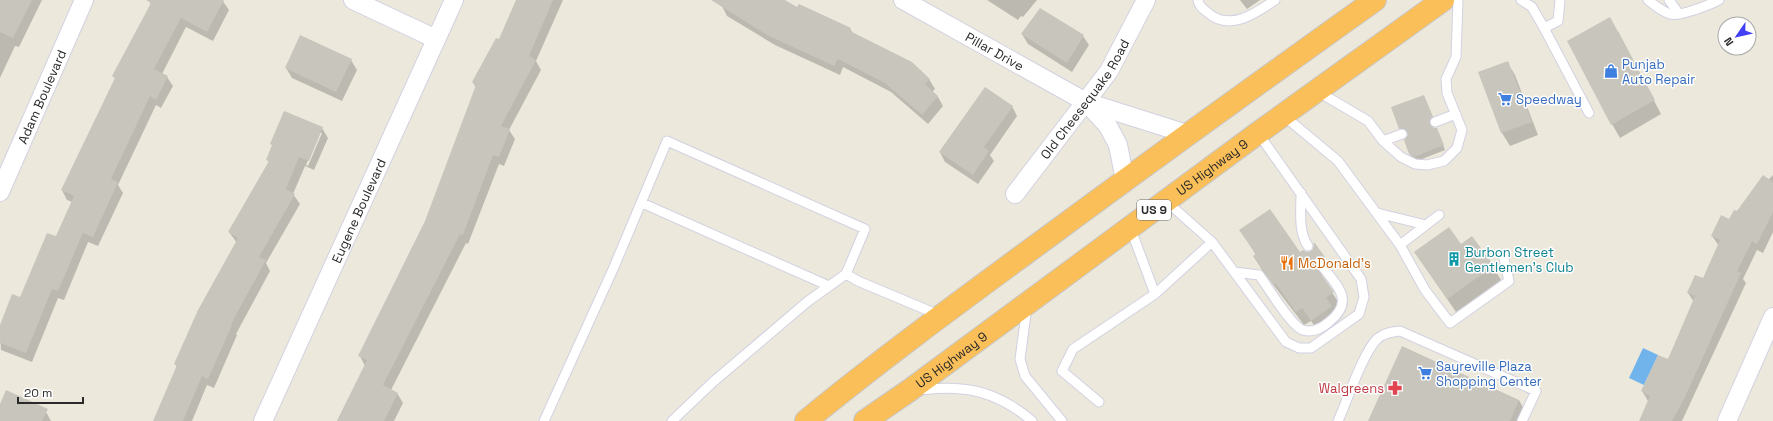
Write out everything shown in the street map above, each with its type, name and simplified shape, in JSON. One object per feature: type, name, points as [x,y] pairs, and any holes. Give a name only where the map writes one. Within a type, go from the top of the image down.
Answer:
[{"type":"highway","points":[[806,421],[872,366],[1356,8],[1375,0]]},
{"type":"highway","name":"US Highway 9","points":[[865,421],[910,390],[1258,133],[1443,0]]},
{"type":"street","name":"Adam Boulevard","points":[[0,192],[84,0]]},
{"type":"street","points":[[353,0],[436,39]]},
{"type":"street","name":"Eugene Boulevard","points":[[263,421],[454,0]]},
{"type":"street","name":"Pillar Drive","points":[[903,0],[1086,102],[1187,134]]},
{"type":"street","name":"Old Cheesequake Road","points":[[1015,194],[1109,70],[1146,0]]},
{"type":"street","name":"Pillar Drive","points":[[1086,102],[1108,126],[1118,145],[1125,180]]},
{"type":"street","points":[[1727,421],[1773,317]]},
{"type":"lane","points":[[1198,0],[1199,5],[1214,19],[1236,22],[1260,10],[1274,0]]},
{"type":"lane","points":[[1317,91],[1368,121],[1383,141],[1401,157],[1415,164],[1427,165],[1444,161],[1457,148],[1462,130],[1447,93],[1446,79],[1456,57],[1458,0]]},
{"type":"lane","points":[[1521,0],[1532,7],[1589,113]]},
{"type":"lane","points":[[1544,28],[1558,21],[1560,0]]},
{"type":"lane","points":[[1648,0],[1655,6],[1671,14],[1680,14],[1711,4],[1718,0]]},
{"type":"lane","points":[[1669,0],[1680,14]]},
{"type":"lane","points":[[1435,122],[1456,114]]},
{"type":"lane","points":[[1283,115],[1338,161],[1400,245],[1426,290],[1450,324],[1509,281],[1503,254]]},
{"type":"lane","points":[[1166,201],[1212,242],[1286,342],[1299,348],[1311,348],[1359,314],[1364,296],[1361,279],[1258,133]]},
{"type":"lane","points":[[1383,141],[1402,134]]},
{"type":"lane","points":[[544,421],[614,267],[667,141],[865,229],[846,274],[807,302],[725,372],[672,421]]},
{"type":"lane","points":[[1300,194],[1301,227],[1303,238],[1308,246]]},
{"type":"lane","points":[[642,203],[829,286]]},
{"type":"lane","points":[[1377,213],[1426,225]]},
{"type":"lane","points":[[1400,245],[1439,215]]},
{"type":"lane","points":[[1130,227],[1155,294]]},
{"type":"lane","points":[[1099,402],[1062,371],[1073,349],[1155,294],[1212,242]]},
{"type":"lane","points":[[1234,272],[1259,276],[1291,321],[1302,330],[1315,330],[1337,316],[1342,309],[1343,295],[1319,262]]},
{"type":"lane","points":[[846,274],[858,281],[940,316]]},
{"type":"lane","points":[[1028,302],[1020,359],[1025,376],[1062,421]]},
{"type":"lane","points":[[1338,421],[1369,349],[1377,339],[1388,332],[1400,331],[1536,390],[1522,421]]},
{"type":"lane","points":[[910,390],[961,389],[986,394],[1010,405],[1032,421]]},
{"type":"water","points":[[1643,348],[1658,355],[1644,385],[1629,378]]},
{"type":"building","points":[[0,0],[32,0],[13,38],[0,32]]},
{"type":"building","points":[[146,0],[224,0],[207,32],[181,18],[154,69],[168,76],[156,100],[150,96],[111,179],[118,182],[93,237],[83,233],[58,291],[52,289],[26,353],[0,343],[0,325],[12,294],[20,297],[47,233],[56,236],[74,196],[61,190],[115,78],[112,76],[151,3]]},
{"type":"building","points":[[516,0],[553,0],[529,56],[536,60],[501,126],[510,129],[499,157],[493,155],[463,235],[460,234],[383,385],[398,393],[384,421],[337,421],[367,360],[358,356],[425,221],[476,85],[472,82],[496,38],[499,39]]},
{"type":"building","points":[[711,0],[785,0],[797,7],[799,4],[851,28],[850,31],[912,62],[930,79],[925,84],[938,96],[922,115],[885,83],[838,59],[834,66],[769,36]]},
{"type":"building","points":[[1040,8],[1084,35],[1067,63],[1021,34]]},
{"type":"building","name":"Punjab Auto Repair","points":[[1610,17],[1655,100],[1611,125],[1567,41]]},
{"type":"building","points":[[300,35],[352,59],[336,92],[285,68]]},
{"type":"building","name":"Speedway","points":[[1508,61],[1532,122],[1501,133],[1478,72]]},
{"type":"building","points":[[985,87],[1013,106],[984,147],[989,151],[973,175],[939,152]]},
{"type":"building","points":[[1424,95],[1433,117],[1429,121],[1430,124],[1434,128],[1437,128],[1444,145],[1414,157],[1409,154],[1404,140],[1408,135],[1407,132],[1403,128],[1399,129],[1391,107]]},
{"type":"building","points":[[284,111],[323,127],[309,161],[299,157],[286,189],[295,194],[259,257],[266,260],[231,324],[232,325],[208,379],[202,376],[183,421],[153,421],[177,365],[174,364],[198,310],[238,238],[228,232],[269,161],[266,160],[272,145],[270,144]]},
{"type":"building","points":[[1763,175],[1773,182],[1773,212],[1757,244],[1752,241],[1737,271],[1741,273],[1685,397],[1672,421],[1639,421],[1650,396],[1641,391],[1658,355],[1668,359],[1695,296],[1687,293],[1695,275],[1703,278],[1720,240],[1711,236],[1721,215],[1729,219],[1734,210],[1737,211]]},
{"type":"building","name":"McDonald's","points":[[1270,209],[1300,252],[1303,250],[1307,252],[1311,251],[1313,249],[1314,242],[1325,257],[1316,257],[1313,263],[1334,292],[1326,298],[1332,306],[1311,321],[1302,308],[1296,312],[1275,283],[1273,284],[1253,256],[1256,254],[1239,230]]},
{"type":"building","name":"Burbon Street Gentlemen's Club","points":[[1449,227],[1461,244],[1472,236],[1494,266],[1447,299],[1414,252]]},
{"type":"building","name":"Sayreville Plaza Shopping Center","points":[[1402,346],[1519,400],[1510,421],[1368,421]]},
{"type":"building","points":[[6,390],[48,409],[42,421],[0,421],[0,404]]},
{"type":"place","name":"Punjab Auto Repair","points":[[1611,71]]},
{"type":"place","name":"Speedway","points":[[1505,99]]},
{"type":"place","name":"Burbon Street Gentlemen's Club","points":[[1454,259]]},
{"type":"place","name":"McDonald's","points":[[1287,263]]},
{"type":"place","name":"Sayreville Plaza Shopping Center","points":[[1425,373]]},
{"type":"place","name":"Walgreens","points":[[1395,388]]}]
